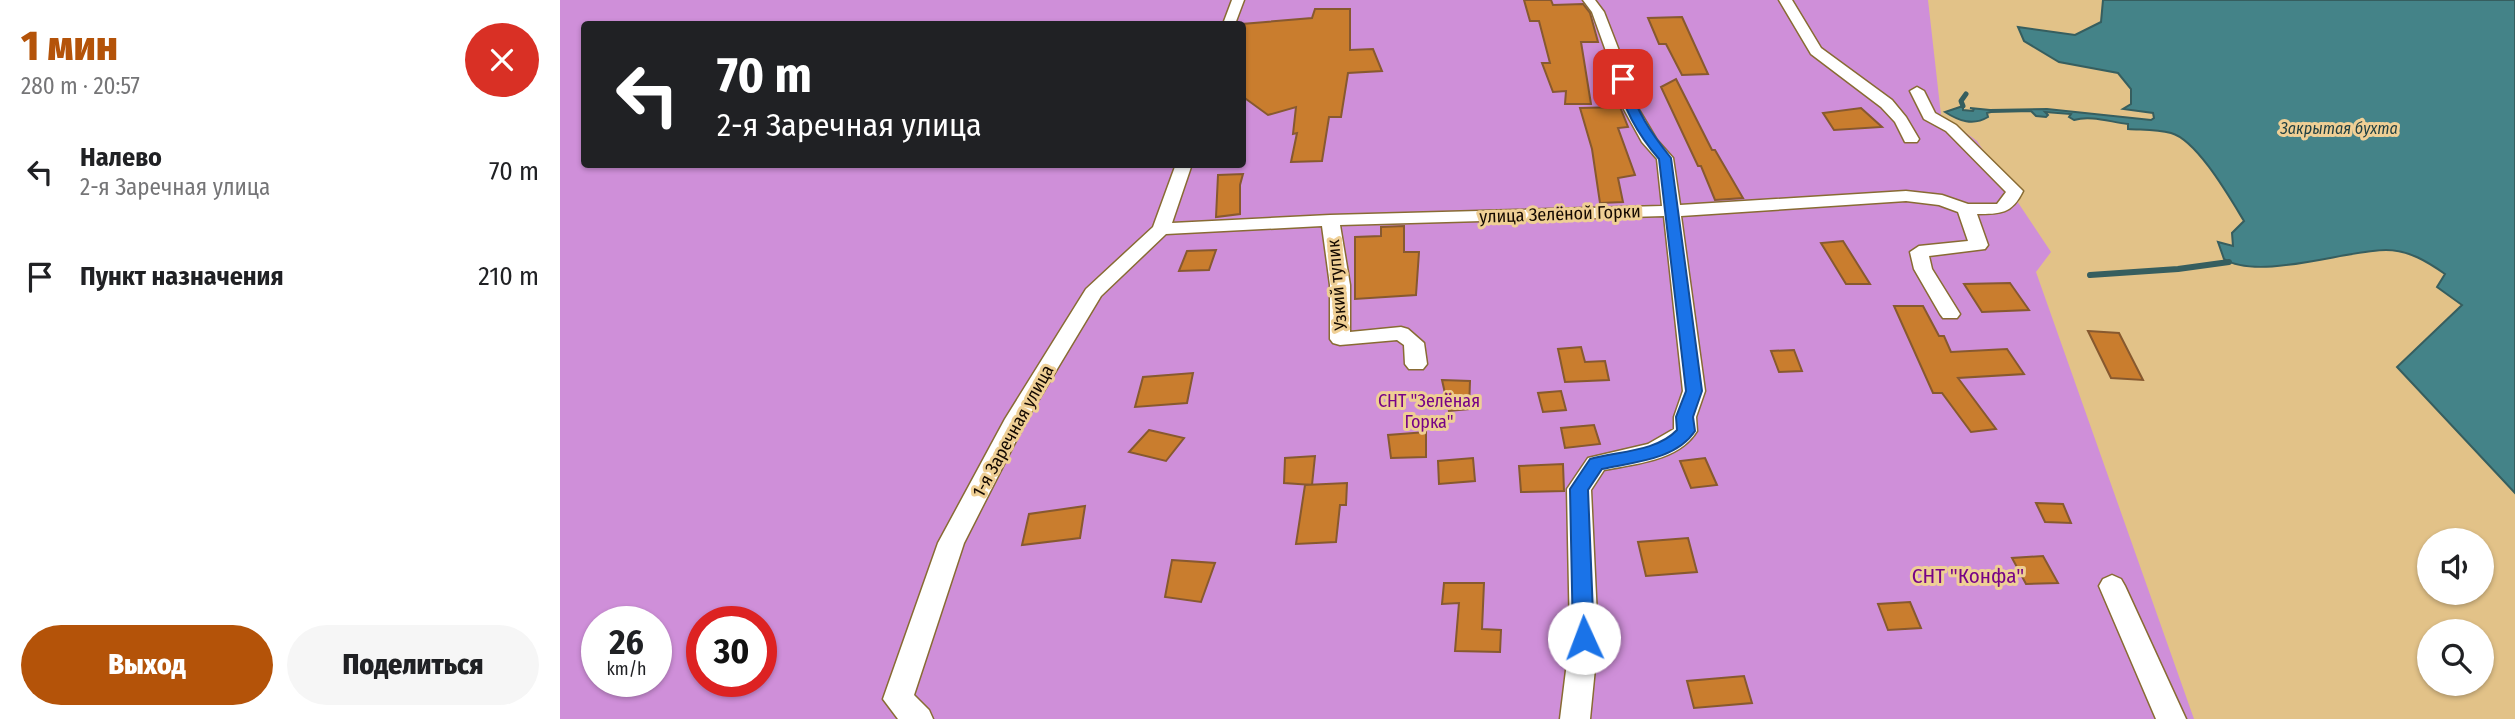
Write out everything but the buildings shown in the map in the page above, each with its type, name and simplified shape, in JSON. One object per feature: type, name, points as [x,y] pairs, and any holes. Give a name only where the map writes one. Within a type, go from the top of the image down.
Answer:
[{"type":"street","points":[[1230,21],[1238,0]]},
{"type":"street","points":[[1575,719],[1584,638],[1579,489],[1596,464],[1652,452],[1676,442],[1686,431],[1685,417],[1694,391],[1665,158],[1650,142],[1638,117],[1628,104],[1623,79],[1598,12],[1589,0]]},
{"type":"street","points":[[1785,0],[1793,8],[1816,51],[1854,77],[1888,106],[1907,128],[1911,139]]},
{"type":"street","name":"улица Зелёной Горки","points":[[1161,229],[1330,220],[1672,211],[1906,196],[1942,200],[1966,209],[2001,209],[2010,201],[2015,191],[1951,128],[1928,116],[1917,91]]},
{"type":"street","name":"1-я Заречная улица","points":[[918,719],[898,699],[951,543],[1016,419],[1093,293],[1161,229],[1183,168]]},
{"type":"street","points":[[1950,314],[1923,269],[1919,252],[1979,245],[1966,209]]},
{"type":"street","name":"Узкий тупик","points":[[1330,220],[1340,285],[1340,339],[1401,333],[1414,343],[1416,364]]},
{"type":"street","points":[[2112,586],[2171,719]]},
{"type":"green space","name":"СНТ \"Зелёная Горка\"","points":[[560,0],[1928,0],[1941,115],[1977,141],[2051,252],[2036,272],[2194,719],[560,719]]},
{"type":"water","name":"Закрытая бухта","points":[[2103,0],[2515,0],[2515,493],[2397,367],[2462,305],[2437,287],[2445,274],[2410,254],[2386,250],[2280,266],[2239,265],[2224,259],[2218,242],[2233,246],[2232,233],[2244,221],[2212,171],[2181,138],[2155,130],[2128,129],[2128,124],[2101,119],[2074,120],[2069,117],[2071,114],[2045,112],[2048,115],[2046,117],[2036,116],[2031,111],[1991,112],[1982,120],[1971,122],[1945,112],[1963,106],[1963,110],[1973,111],[1974,109],[1970,108],[2047,109],[2151,120],[2154,118],[2153,113],[2123,109],[2131,104],[2131,89],[2118,73],[2059,62],[2024,41],[2018,27],[2075,35],[2101,22]]},
{"type":"waterway","points":[[1963,106],[1961,101],[1966,94]]},
{"type":"waterway","points":[[2090,275],[2178,269],[2229,262]]},
{"type":"route","points":[[1584,638],[1579,489],[1596,464],[1652,452],[1676,442],[1686,431],[1685,417],[1694,391],[1665,158],[1650,142],[1638,117],[1628,104],[1623,79]]},
{"type":"park label","name":"СНТ \"Конфа\"","points":[[1968,576]]}]
